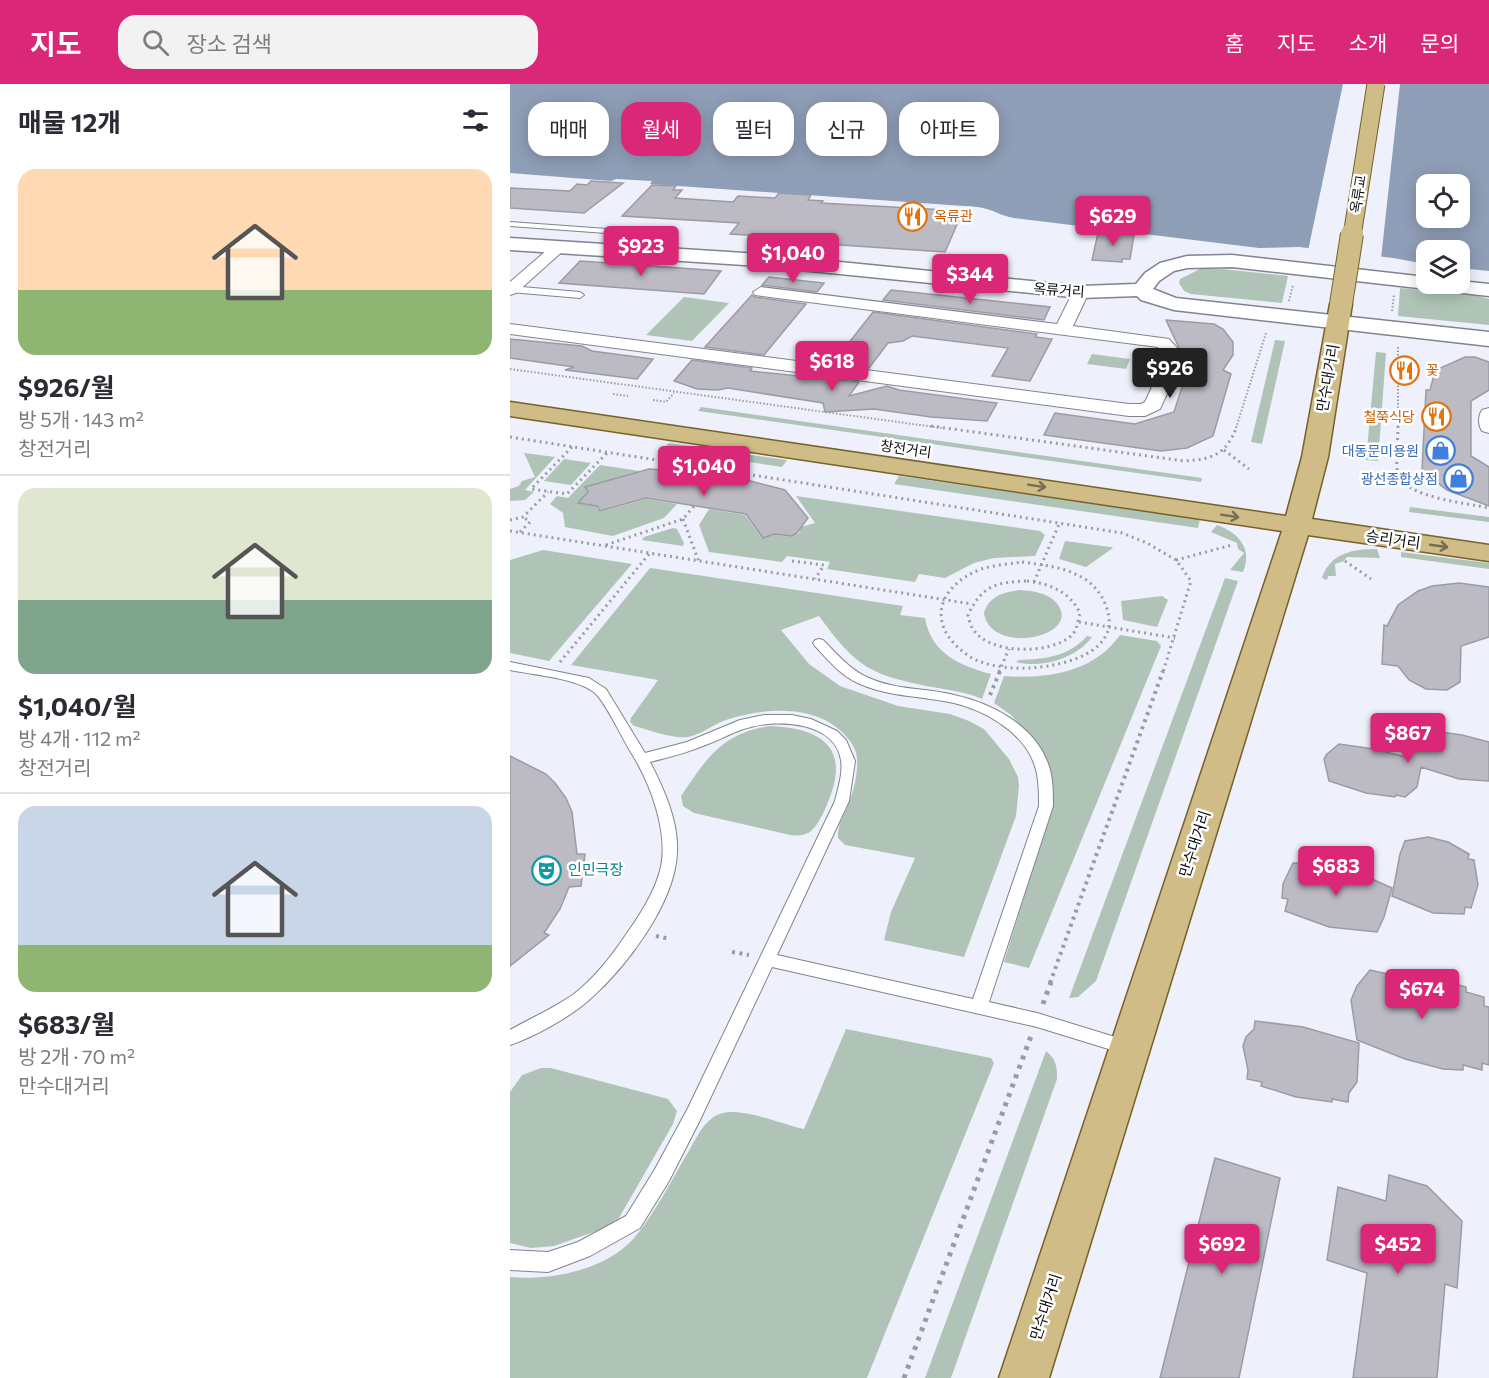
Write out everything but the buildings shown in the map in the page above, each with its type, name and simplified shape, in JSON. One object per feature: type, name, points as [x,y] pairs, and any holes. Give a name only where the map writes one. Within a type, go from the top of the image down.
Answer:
[{"type":"main road","name":"옥류교","points":[[1339,314],[1376,84]]},
{"type":"main road","name":"만수대거리","points":[[1024,1378],[1300,516],[1315,457],[1339,314]]},
{"type":"main road","name":"창전거리","points":[[510,393],[1300,516]]},
{"type":"main road","name":"창전거리","points":[[510,409],[876,461],[1300,516]]},
{"type":"main road","name":"승리거리","points":[[1300,516],[1489,532]]},
{"type":"main road","name":"승리거리","points":[[1300,516],[1489,553]]},
{"type":"street","name":"옥류거리","points":[[510,244],[833,267],[1081,292],[1142,290],[1148,296],[1174,304],[1339,314],[1489,339]]},
{"type":"street","points":[[510,289],[559,247]]},
{"type":"street","points":[[1142,290],[1152,277],[1167,267],[1187,262],[1232,261],[1416,282]]},
{"type":"street","points":[[1470,288],[1489,290]]},
{"type":"street","points":[[510,329],[1129,410],[1145,410],[1153,405],[1171,365],[1170,350],[1163,343],[761,292]]},
{"type":"street","points":[[1063,330],[1081,292]]},
{"type":"street","points":[[1489,414],[1489,427]]},
{"type":"lane","points":[[510,224],[663,235],[673,242],[671,254]]},
{"type":"lane","points":[[510,289],[580,295]]},
{"type":"lane","points":[[819,643],[836,662],[862,680],[885,688],[956,700],[1009,723],[1025,739],[1039,759],[1046,782],[1046,806],[979,1007]]},
{"type":"lane","points":[[510,666],[584,681],[601,692],[651,776],[664,814],[670,852],[664,884],[637,932],[615,963],[584,996],[510,1038]]},
{"type":"lane","points":[[510,1260],[548,1262],[583,1249],[633,1222],[662,1175],[694,1114],[842,801],[848,773],[848,757],[841,743],[814,724],[771,719],[732,728],[693,745],[642,759]]},
{"type":"lane","points":[[766,959],[1037,1020],[1129,1048]]},
{"type":"path","points":[[1392,314],[1395,285]]},
{"type":"path","points":[[510,369],[621,386],[1184,461],[1205,459],[1224,450],[1232,440],[1266,331]]},
{"type":"path","points":[[1398,338],[1398,474],[1406,486],[1423,494],[1489,508]]},
{"type":"path","points":[[621,386],[613,394],[628,396]]},
{"type":"path","points":[[653,400],[666,402],[674,393]]},
{"type":"path","points":[[510,437],[1122,532],[1176,560],[1191,581],[1175,638],[904,1378]]},
{"type":"path","points":[[573,447],[531,489],[567,494],[609,452]]},
{"type":"path","points":[[1224,450],[1249,469]]},
{"type":"path","points":[[1371,483],[1402,481]]},
{"type":"path","points":[[510,520],[523,517],[548,492]]},
{"type":"path","points":[[603,546],[683,519],[694,506]]},
{"type":"path","points":[[520,533],[530,522],[523,517]]},
{"type":"path","points":[[683,519],[699,562]]},
{"type":"path","points":[[1034,582],[1060,522]]},
{"type":"path","points":[[510,531],[972,604]]},
{"type":"path","points":[[1176,560],[1232,545]]},
{"type":"path","points":[[550,674],[650,554]]},
{"type":"path","points":[[792,561],[824,565],[815,579]]},
{"type":"path","points":[[1345,561],[1371,579]]},
{"type":"path","points":[[1008,563],[1042,564],[1070,571],[1096,586],[1106,599],[1109,608],[1109,627],[1096,647],[1069,662],[1034,669],[1001,667],[974,659],[950,642],[938,621],[942,599],[955,583],[982,569],[1008,563]]},
{"type":"path","points":[[1014,582],[1034,582],[1054,587],[1069,596],[1078,609],[1079,622],[1071,634],[1057,644],[1037,649],[1009,649],[990,643],[973,629],[969,616],[972,604],[981,593],[996,586],[1014,582]]},
{"type":"path","points":[[1079,622],[1175,638]]},
{"type":"path","points":[[982,710],[1009,649]]},
{"type":"green space","points":[[1200,269],[1288,276],[1282,303],[1191,294],[1184,291],[1179,283],[1180,279]]},
{"type":"green space","points":[[1400,288],[1416,290],[1416,294],[1463,294],[1489,299],[1489,325],[1398,316]]},
{"type":"green space","points":[[684,297],[729,303],[692,341],[646,335]]},
{"type":"green space","points":[[1275,340],[1285,341],[1262,444],[1251,442]]},
{"type":"green space","points":[[1376,352],[1386,353],[1378,461],[1366,460]]},
{"type":"green space","points":[[1092,354],[1130,359],[1126,369],[1087,364]]},
{"type":"green space","points":[[701,407],[1202,478],[1201,482],[698,411]]},
{"type":"green space","points":[[669,443],[787,460],[782,467],[663,449]]},
{"type":"green space","points":[[524,453],[555,457],[525,490],[534,492],[525,500],[510,501],[510,489],[519,486],[522,481],[535,477]]},
{"type":"green space","points":[[564,459],[591,463],[571,485],[544,481]]},
{"type":"green space","points":[[600,465],[640,471],[585,487],[588,494],[581,499],[584,505],[595,505],[600,512],[646,499],[677,504],[664,518],[613,536],[565,527],[563,513],[550,504],[557,496],[568,498]]},
{"type":"green space","points":[[899,476],[1200,519],[1198,528],[894,484]]},
{"type":"green space","points":[[796,496],[1040,531],[1045,535],[1035,556],[994,558],[974,563],[945,578],[919,574],[915,582],[827,569],[830,562],[787,556],[782,562],[709,552],[699,525],[709,509],[745,515],[762,538],[775,535],[791,536],[799,533],[801,527],[815,523]]},
{"type":"green space","points":[[1410,507],[1489,517],[1489,522],[1409,512]]},
{"type":"green space","points":[[1217,525],[1232,532],[1242,543],[1246,556],[1243,572],[1230,570],[1244,553],[1238,549],[1237,543],[1211,532]]},
{"type":"green space","points":[[673,528],[677,529],[684,543],[683,546],[642,540],[644,537]]},
{"type":"green space","points":[[1065,541],[1113,548],[1086,567],[1059,559]]},
{"type":"green space","points":[[1377,549],[1380,558],[1347,557],[1344,561],[1335,564],[1336,576],[1328,576],[1327,580],[1322,578],[1331,563],[1344,554]]},
{"type":"green space","points":[[543,550],[632,564],[549,661],[510,653],[510,560]]},
{"type":"green space","points":[[1401,552],[1489,563],[1489,569],[1401,557]]},
{"type":"green space","points":[[650,568],[903,606],[900,615],[925,618],[933,640],[949,656],[968,667],[991,674],[982,699],[964,693],[911,683],[879,673],[855,658],[819,616],[781,630],[809,664],[840,686],[898,706],[950,714],[969,721],[984,729],[1009,759],[1018,777],[1016,816],[964,957],[884,940],[891,912],[915,858],[845,845],[838,838],[840,824],[854,787],[857,764],[854,747],[841,731],[829,722],[801,712],[770,711],[726,720],[688,737],[661,734],[634,726],[630,722],[658,680],[571,665]]},
{"type":"green space","points":[[1225,578],[1238,581],[1096,981],[1078,997],[1069,998]]},
{"type":"green space","points":[[1020,590],[1041,593],[1055,601],[1062,616],[1057,626],[1046,633],[1016,638],[1001,634],[990,626],[984,613],[989,603],[1003,594]]},
{"type":"green space","points":[[1162,596],[1168,600],[1157,627],[1123,620],[1121,601]]},
{"type":"green space","points":[[1120,635],[1157,641],[1161,646],[1029,968],[1004,962],[1051,809],[1036,743],[1011,715],[994,703],[1004,676],[1036,676],[1068,671],[1097,658]]},
{"type":"green space","points":[[1087,636],[1092,637],[1077,651],[1058,660],[1036,664],[1016,662],[1056,656],[1080,643]]},
{"type":"green space","points":[[770,726],[802,730],[815,735],[825,742],[832,752],[836,764],[835,779],[825,810],[810,832],[790,835],[694,813],[683,806],[681,796],[717,749],[753,729]]},
{"type":"green space","points":[[846,1029],[991,1058],[994,1063],[867,1378],[510,1378],[510,1277],[542,1277],[576,1271],[609,1258],[623,1249],[650,1217],[703,1127],[717,1115],[741,1113],[804,1129]]},
{"type":"green space","points":[[1046,1051],[1055,1063],[1057,1079],[951,1378],[925,1378]]},
{"type":"green space","points":[[541,1068],[551,1068],[668,1099],[677,1111],[673,1124],[619,1218],[602,1229],[554,1246],[531,1248],[510,1243],[510,1092],[522,1075]]},
{"type":"water","points":[[510,84],[1489,84],[1489,271],[1470,269],[1470,240],[1416,240],[1416,262],[1299,247],[1259,248],[1014,218],[978,207],[650,184],[652,181],[616,179],[611,181],[510,173]]},
{"type":"pier","points":[[1343,84],[1400,84],[1381,259],[1308,251]]},
{"type":"place","name":"옥류관","points":[[913,216]]},
{"type":"place","name":"꽃","points":[[1405,370]]},
{"type":"place","name":"철쭉식당","points":[[1436,417]]},
{"type":"place","name":"대동문미용원","points":[[1440,451]]},
{"type":"place","name":"광선종합상점","points":[[1459,479]]},
{"type":"place","name":"인민극장","points":[[547,870]]}]
